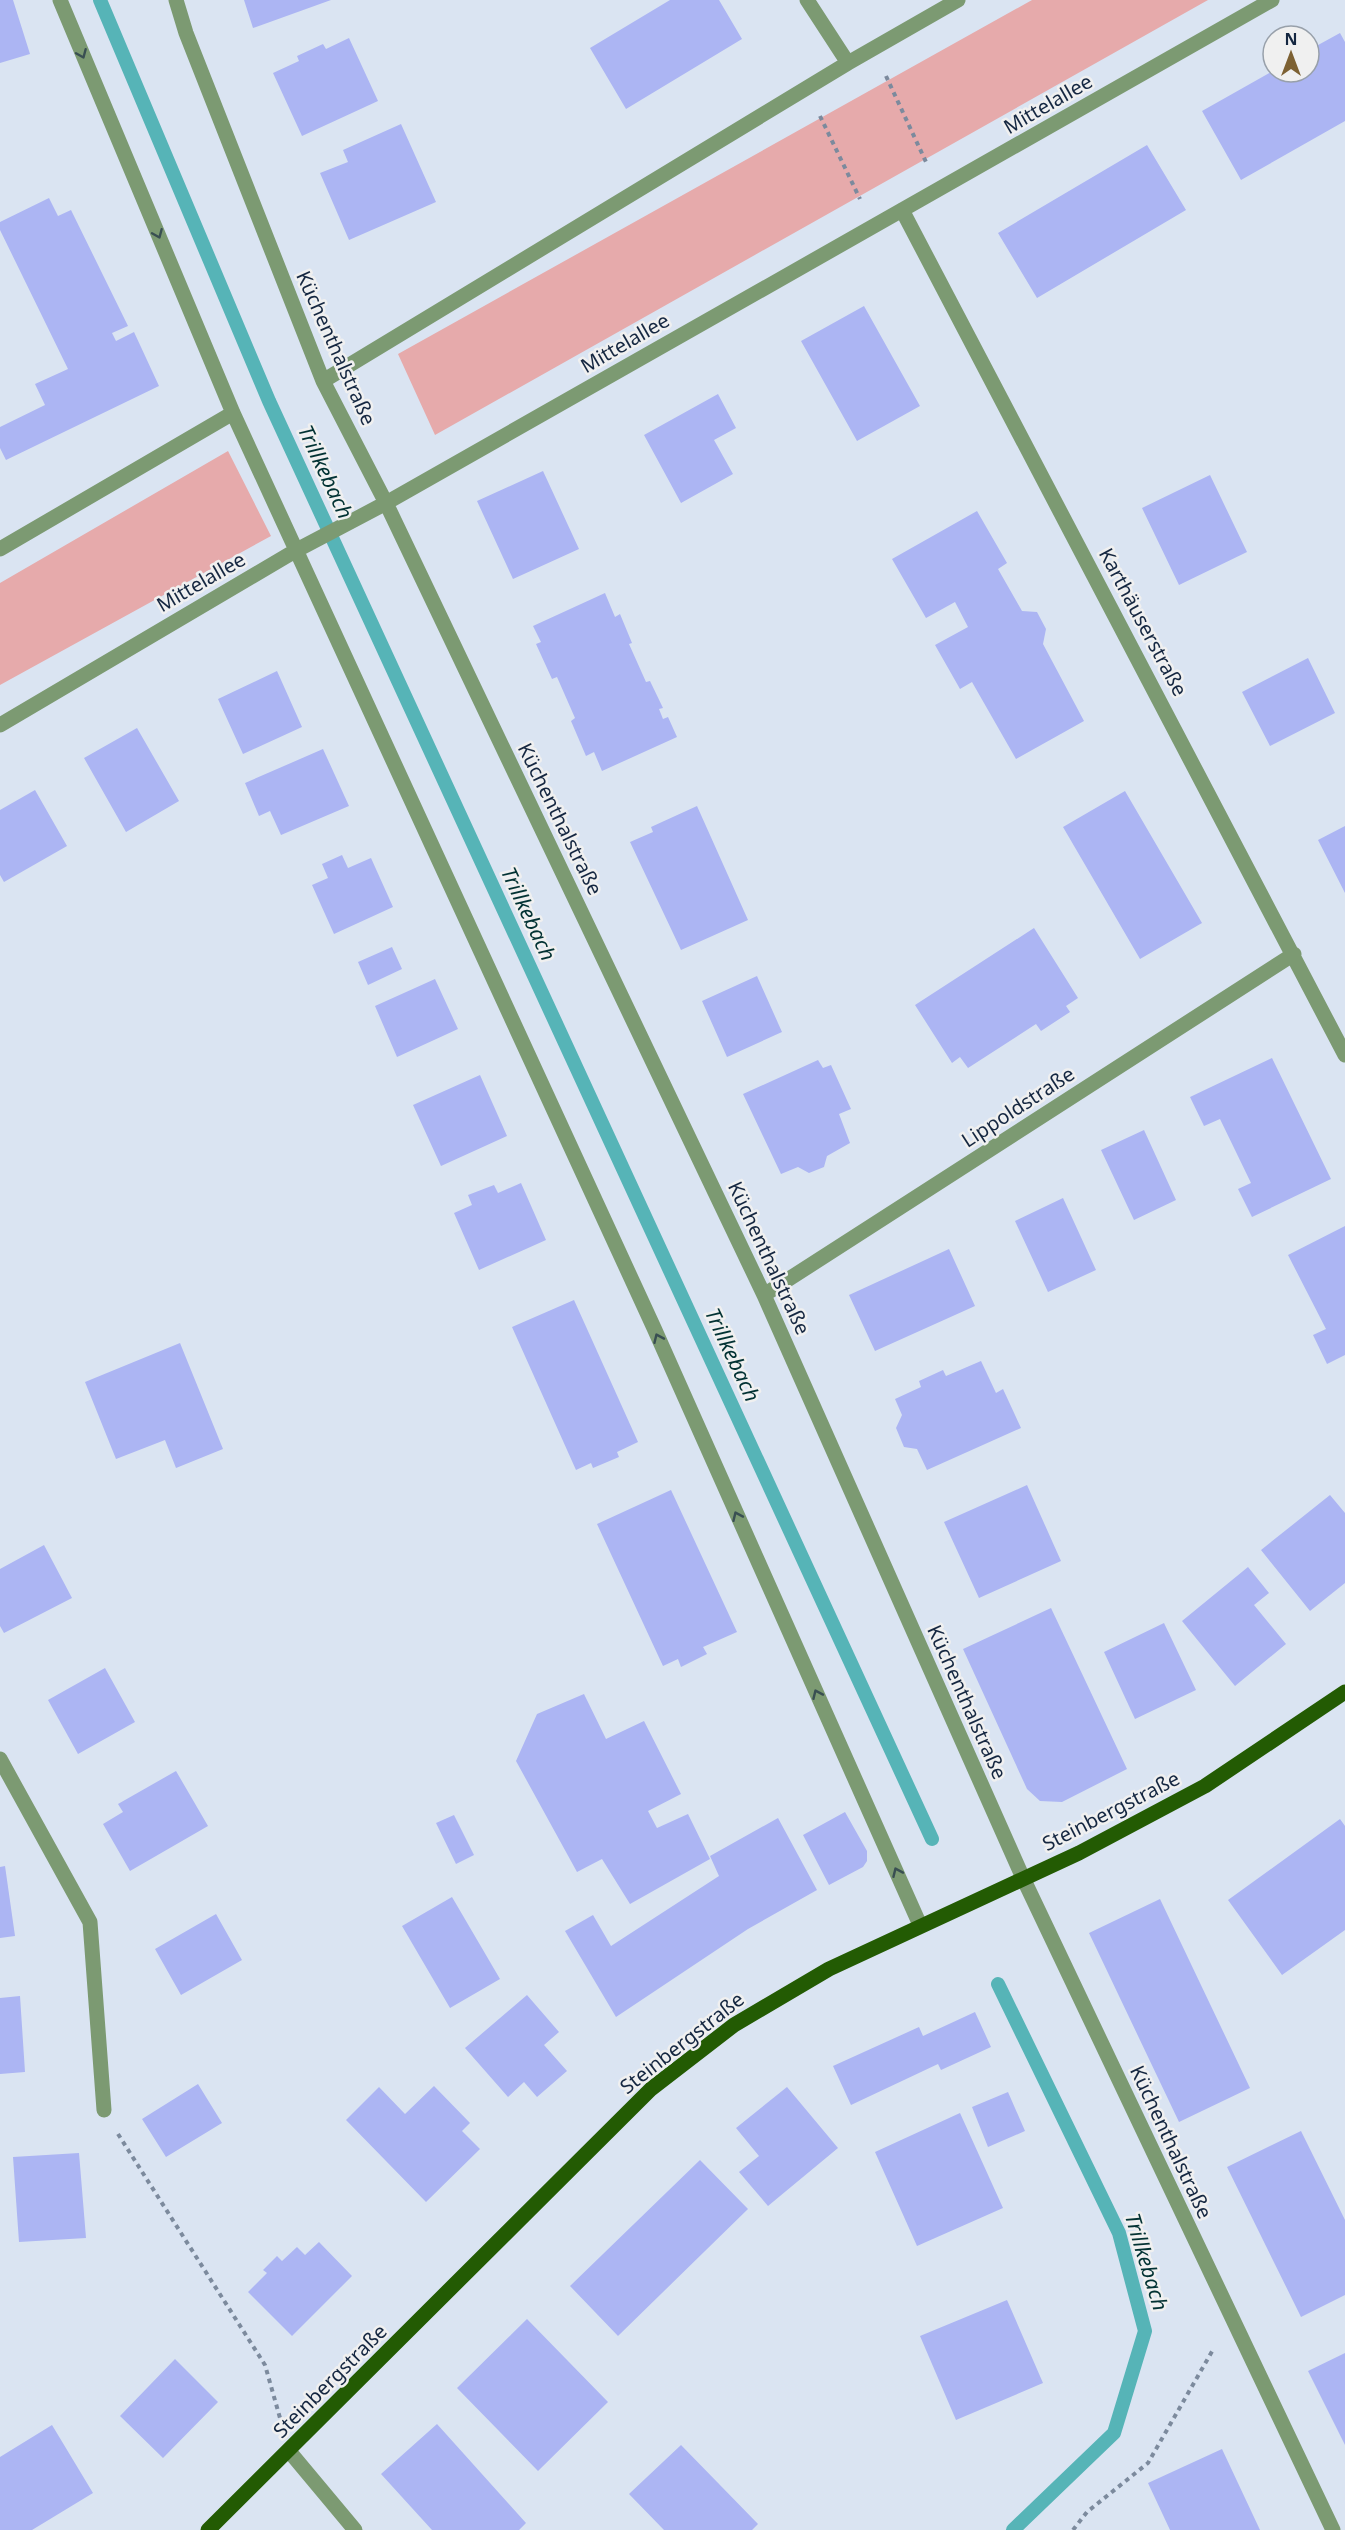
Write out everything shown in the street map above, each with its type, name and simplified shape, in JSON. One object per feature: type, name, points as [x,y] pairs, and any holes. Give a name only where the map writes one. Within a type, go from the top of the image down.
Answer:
[{"type":"main road","name":"Steinbergstraße","points":[[208,2530],[651,2089],[734,2025],[829,1969],[1079,1853],[1205,1786],[1345,1692]]},
{"type":"street","points":[[60,0],[233,413],[654,1328],[920,1925]]},
{"type":"street","name":"Küchenthalstraße","points":[[176,0],[190,44],[323,381],[386,503],[764,1295],[1023,1878],[1333,2530]]},
{"type":"street","points":[[807,0],[848,63]]},
{"type":"street","points":[[323,381],[806,88],[958,0]]},
{"type":"street","name":"Mittelallee","points":[[0,725],[295,551],[386,503],[1272,0]]},
{"type":"street","name":"Karthäuserstraße","points":[[902,210],[1345,1055]]},
{"type":"street","points":[[0,549],[233,413]]},
{"type":"street","name":"Lippoldstraße","points":[[764,1295],[1294,954]]},
{"type":"street","points":[[0,1759],[90,1922],[104,2110]]},
{"type":"street","points":[[289,2451],[355,2530]]},
{"type":"path","points":[[873,49],[940,189]]},
{"type":"path","points":[[806,88],[874,226]]},
{"type":"path","points":[[104,2110],[265,2365],[289,2451]]},
{"type":"path","points":[[1073,2530],[1087,2512],[1148,2463],[1231,2317]]},
{"type":"shaded area","points":[[1032,0],[1208,0],[435,435],[398,354]]},
{"type":"shaded area","points":[[228,451],[271,536],[0,685],[0,583]]},
{"type":"building","points":[[0,0],[13,0],[30,54],[0,63]]},
{"type":"building","points":[[244,0],[331,0],[253,28]]},
{"type":"building","points":[[670,0],[719,0],[742,39],[626,109],[590,48]]},
{"type":"building","points":[[1340,33],[1345,42],[1345,121],[1241,180],[1202,111],[1261,78],[1261,84],[1321,84],[1321,43]]},
{"type":"building","points":[[349,38],[378,101],[302,136],[273,73],[299,61],[297,56],[323,44],[326,49]]},
{"type":"building","points":[[401,124],[436,202],[349,240],[320,173],[348,162],[343,150]]},
{"type":"building","points":[[1147,145],[1186,210],[1037,298],[998,233]]},
{"type":"building","points":[[49,198],[58,216],[71,210],[128,326],[112,333],[116,341],[134,332],[159,386],[6,460],[0,448],[0,427],[45,405],[35,384],[68,369],[0,230],[0,222]]},
{"type":"building","points":[[864,306],[920,406],[857,441],[801,341]]},
{"type":"building","points":[[718,394],[736,428],[714,440],[733,474],[681,503],[644,435]]},
{"type":"building","points":[[543,471],[579,549],[513,579],[477,501]]},
{"type":"building","points":[[1210,475],[1247,552],[1179,585],[1142,508]]},
{"type":"building","points":[[977,511],[1007,563],[998,569],[1022,611],[1037,612],[1046,629],[1043,644],[1084,721],[1016,759],[972,682],[960,689],[935,645],[968,627],[955,602],[926,618],[892,559]]},
{"type":"building","points":[[605,593],[615,617],[620,614],[632,643],[629,644],[646,682],[650,681],[663,708],[659,709],[663,719],[668,717],[677,737],[602,771],[594,752],[586,756],[571,721],[575,718],[557,677],[552,679],[536,644],[541,642],[533,626]]},
{"type":"building","points":[[1308,658],[1335,713],[1270,746],[1242,692]]},
{"type":"building","points":[[277,671],[302,727],[243,754],[218,699]]},
{"type":"building","points":[[137,728],[179,801],[126,832],[84,758]]},
{"type":"building","points":[[323,749],[349,806],[281,835],[270,811],[259,816],[245,783]]},
{"type":"building","points":[[35,790],[67,846],[4,882],[0,875],[0,810]]},
{"type":"building","points":[[1125,791],[1202,923],[1140,959],[1063,827]]},
{"type":"building","points":[[697,806],[748,920],[681,950],[630,842],[653,832],[651,827]]},
{"type":"building","points":[[1345,826],[1345,893],[1318,840]]},
{"type":"building","points":[[342,855],[348,868],[371,858],[393,907],[334,934],[312,885],[328,878],[322,864]]},
{"type":"building","points":[[1034,928],[1078,998],[1066,1006],[1070,1012],[1041,1031],[1036,1024],[968,1068],[960,1057],[952,1063],[915,1005]]},
{"type":"building","points":[[392,947],[402,969],[368,985],[358,962]]},
{"type":"building","points":[[757,976],[782,1032],[727,1057],[702,1001]]},
{"type":"building","points":[[435,979],[458,1029],[397,1057],[375,1006]]},
{"type":"building","points":[[1272,1058],[1331,1179],[1252,1217],[1238,1189],[1251,1183],[1220,1119],[1204,1126],[1190,1097]]},
{"type":"building","points":[[818,1060],[823,1068],[831,1065],[851,1109],[839,1114],[850,1143],[827,1156],[824,1167],[809,1173],[798,1167],[781,1174],[743,1094]]},
{"type":"building","points":[[480,1075],[507,1136],[441,1166],[413,1105]]},
{"type":"building","points":[[1144,1130],[1176,1200],[1134,1220],[1101,1150]]},
{"type":"building","points":[[521,1183],[546,1240],[479,1270],[454,1213],[472,1205],[468,1195],[494,1185],[498,1193]]},
{"type":"building","points":[[1063,1198],[1096,1270],[1048,1292],[1015,1221]]},
{"type":"building","points":[[1345,1226],[1345,1355],[1327,1364],[1313,1335],[1326,1329],[1288,1255]]},
{"type":"building","points":[[949,1249],[975,1306],[875,1351],[849,1295]]},
{"type":"building","points":[[574,1300],[638,1442],[617,1452],[619,1457],[593,1468],[591,1463],[576,1470],[512,1327]]},
{"type":"building","points":[[180,1343],[223,1449],[176,1468],[165,1440],[116,1459],[85,1382]]},
{"type":"building","points":[[981,1361],[996,1393],[1003,1389],[1021,1428],[927,1470],[917,1449],[904,1447],[896,1428],[902,1415],[895,1399],[921,1387],[919,1381],[943,1370],[946,1376]]},
{"type":"building","points":[[1027,1485],[1061,1561],[979,1598],[944,1522]]},
{"type":"building","points":[[671,1490],[737,1632],[703,1647],[707,1654],[681,1667],[678,1659],[663,1666],[597,1524]]},
{"type":"building","points":[[1330,1495],[1345,1513],[1345,1583],[1310,1611],[1261,1550]]},
{"type":"building","points":[[44,1545],[72,1598],[4,1633],[0,1626],[0,1569]]},
{"type":"building","points":[[1248,1567],[1269,1593],[1254,1605],[1286,1644],[1235,1686],[1182,1621]]},
{"type":"building","points":[[1051,1608],[1127,1769],[1062,1802],[1040,1801],[1027,1789],[963,1649]]},
{"type":"building","points":[[1164,1623],[1196,1690],[1135,1719],[1104,1652]]},
{"type":"building","points":[[105,1668],[135,1722],[78,1754],[48,1700]]},
{"type":"building","points":[[584,1694],[606,1739],[644,1721],[681,1794],[648,1811],[657,1828],[688,1814],[710,1859],[630,1904],[602,1859],[577,1872],[516,1761],[537,1714]]},
{"type":"building","points":[[176,1771],[208,1826],[130,1871],[103,1824],[123,1812],[118,1804]]},
{"type":"building","points":[[845,1812],[867,1851],[867,1861],[863,1867],[829,1885],[803,1835]]},
{"type":"building","points":[[454,1815],[474,1855],[456,1864],[436,1823]]},
{"type":"building","points":[[778,1818],[817,1890],[748,1929],[616,2017],[565,1931],[593,1915],[611,1946],[719,1876],[710,1856]]},
{"type":"building","points":[[1340,1819],[1345,1826],[1345,1930],[1282,1975],[1228,1900]]},
{"type":"building","points":[[5,1866],[15,1936],[0,1938],[0,1867]]},
{"type":"building","points":[[452,1897],[500,1979],[450,2008],[402,1926]]},
{"type":"building","points":[[1160,1899],[1250,2088],[1179,2122],[1089,1933]]},
{"type":"building","points":[[216,1914],[242,1960],[181,1995],[155,1949]]},
{"type":"building","points":[[527,1995],[559,2032],[544,2045],[567,2071],[537,2097],[524,2082],[508,2097],[465,2048]]},
{"type":"building","points":[[20,1996],[25,2072],[0,2074],[0,1998]]},
{"type":"building","points":[[975,2012],[991,2047],[941,2070],[938,2064],[851,2105],[833,2066],[919,2027],[923,2036]]},
{"type":"building","points":[[198,2084],[222,2123],[166,2157],[142,2119]]},
{"type":"building","points":[[434,2086],[470,2123],[462,2131],[480,2149],[426,2202],[346,2120],[379,2087],[405,2114]]},
{"type":"building","points":[[787,2087],[838,2148],[768,2206],[739,2172],[759,2156],[736,2128]]},
{"type":"building","points":[[1008,2092],[1025,2131],[988,2147],[972,2107]]},
{"type":"building","points":[[960,2113],[1003,2208],[917,2246],[875,2152]]},
{"type":"building","points":[[1301,2131],[1345,2220],[1345,2295],[1301,2317],[1227,2167]]},
{"type":"building","points":[[79,2153],[86,2238],[19,2242],[13,2157]]},
{"type":"building","points":[[700,2160],[748,2209],[618,2336],[570,2286]]},
{"type":"building","points":[[319,2242],[352,2276],[292,2336],[248,2292],[267,2273],[263,2270],[277,2256],[282,2261],[297,2247],[305,2255]]},
{"type":"building","points":[[1007,2300],[1043,2383],[956,2420],[920,2336]]},
{"type":"building","points":[[527,2319],[608,2402],[538,2471],[457,2388]]},
{"type":"building","points":[[1345,2353],[1345,2445],[1308,2371]]},
{"type":"building","points":[[175,2359],[218,2402],[163,2458],[120,2416]]},
{"type":"building","points":[[437,2424],[526,2523],[519,2530],[432,2530],[381,2474]]},
{"type":"building","points":[[52,2425],[93,2493],[32,2530],[0,2530],[0,2457]]},
{"type":"building","points":[[681,2445],[758,2524],[752,2530],[664,2530],[629,2494]]},
{"type":"building","points":[[1222,2449],[1260,2530],[1170,2530],[1148,2483]]},
{"type":"waterway","name":"Trillkebach","points":[[100,0],[269,401],[932,1839]]},
{"type":"waterway","name":"Trillkebach","points":[[998,1984],[1119,2233],[1145,2331],[1114,2433],[1013,2530]]}]
